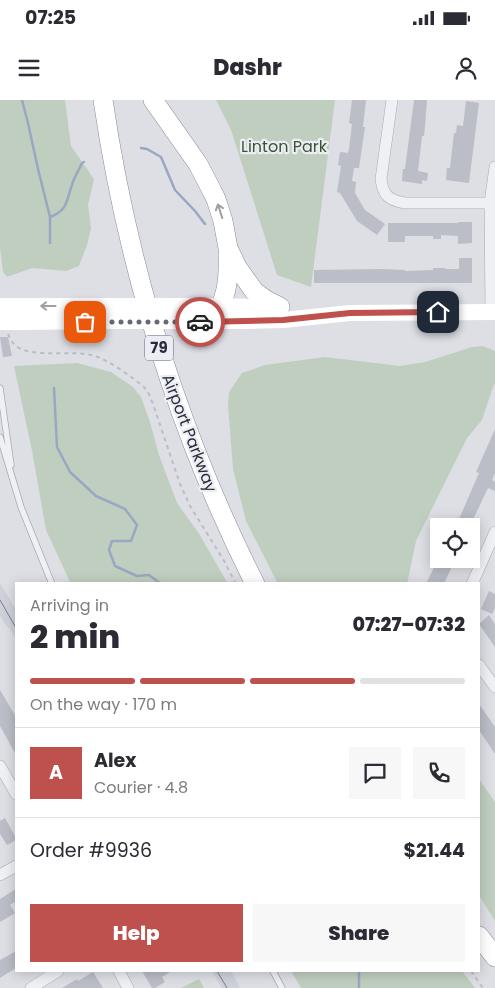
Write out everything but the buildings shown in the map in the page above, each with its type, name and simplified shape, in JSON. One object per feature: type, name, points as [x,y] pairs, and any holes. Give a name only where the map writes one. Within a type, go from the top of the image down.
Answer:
[{"type":"highway","name":"Airport Parkway","points":[[103,100],[119,193],[135,263],[169,379],[190,438],[214,496],[254,582]]},
{"type":"highway","points":[[153,100],[198,164],[208,183],[220,211],[228,248],[236,268],[250,287],[266,300],[280,307]]},
{"type":"highway","points":[[210,322],[221,306],[228,284],[228,248]]},
{"type":"highway","points":[[480,937],[495,957]]},
{"type":"main road","points":[[8,318],[182,313],[221,306],[280,307],[350,313],[493,312]]},
{"type":"main road","points":[[182,313],[210,322],[283,320],[350,313]]},
{"type":"street","points":[[392,100],[381,180],[385,194],[395,201],[405,203],[492,203]]},
{"type":"street","points":[[493,312],[492,203],[495,167]]},
{"type":"street","points":[[473,582],[495,532]]},
{"type":"street","points":[[480,666],[495,687]]},
{"type":"street","points":[[0,766],[15,792]]},
{"type":"street","points":[[0,875],[15,867]]},
{"type":"street","points":[[31,988],[56,972]]},
{"type":"street","points":[[119,972],[128,988]]},
{"type":"lane","points":[[0,388],[14,484]]},
{"type":"lane","points":[[0,437],[29,527],[51,582]]},
{"type":"lane","points":[[274,972],[282,988]]},
{"type":"path","points":[[8,318],[14,344],[26,351],[84,354],[101,359],[144,387],[153,404],[180,484],[190,506],[223,558],[235,582]]},
{"type":"path","points":[[472,972],[482,988]]},
{"type":"shaded area","points":[[0,583],[15,608],[15,637],[0,616]]},
{"type":"shaded area","points":[[213,972],[232,972],[240,988],[222,988]]},
{"type":"green space","points":[[0,100],[65,100],[71,146],[94,179],[88,205],[91,228],[79,266],[66,271],[32,268],[7,277],[3,272],[0,248]]},
{"type":"green space","name":"Linton Park","points":[[216,100],[335,100],[311,287],[277,275],[231,130]]},
{"type":"green space","points":[[483,346],[495,351],[495,383],[482,420],[467,438],[416,541],[407,582],[277,582],[246,521],[233,469],[228,405],[229,392],[242,373],[265,365],[325,357],[400,366],[425,362],[472,347]]},
{"type":"green space","points":[[77,363],[111,372],[133,387],[141,397],[159,455],[177,503],[198,532],[227,582],[70,582],[46,530],[14,366]]},
{"type":"green space","points":[[480,780],[495,802],[495,921],[480,897]]},
{"type":"green space","points":[[292,972],[463,972],[475,988],[301,988]]},
{"type":"green space","points":[[199,979],[204,988],[181,988]]},
{"type":"waterway","points":[[22,100],[50,217],[50,243]]},
{"type":"waterway","points":[[141,148],[147,149],[161,157],[175,190],[205,224]]},
{"type":"waterway","points":[[50,217],[63,208],[74,179],[84,162]]},
{"type":"waterway","points":[[54,388],[57,447],[70,472],[96,496],[125,509],[137,525],[131,541],[112,541],[109,550],[115,566],[137,576],[149,575],[158,582]]},
{"type":"waterway","points":[[359,972],[359,988]]},
{"type":"tram line","points":[[0,600],[15,626]]},
{"type":"tram line","points":[[218,972],[227,988]]},
{"type":"way so far","points":[[85,322],[200,322]]},
{"type":"route","points":[[200,322],[283,320],[350,313],[438,312]]}]
